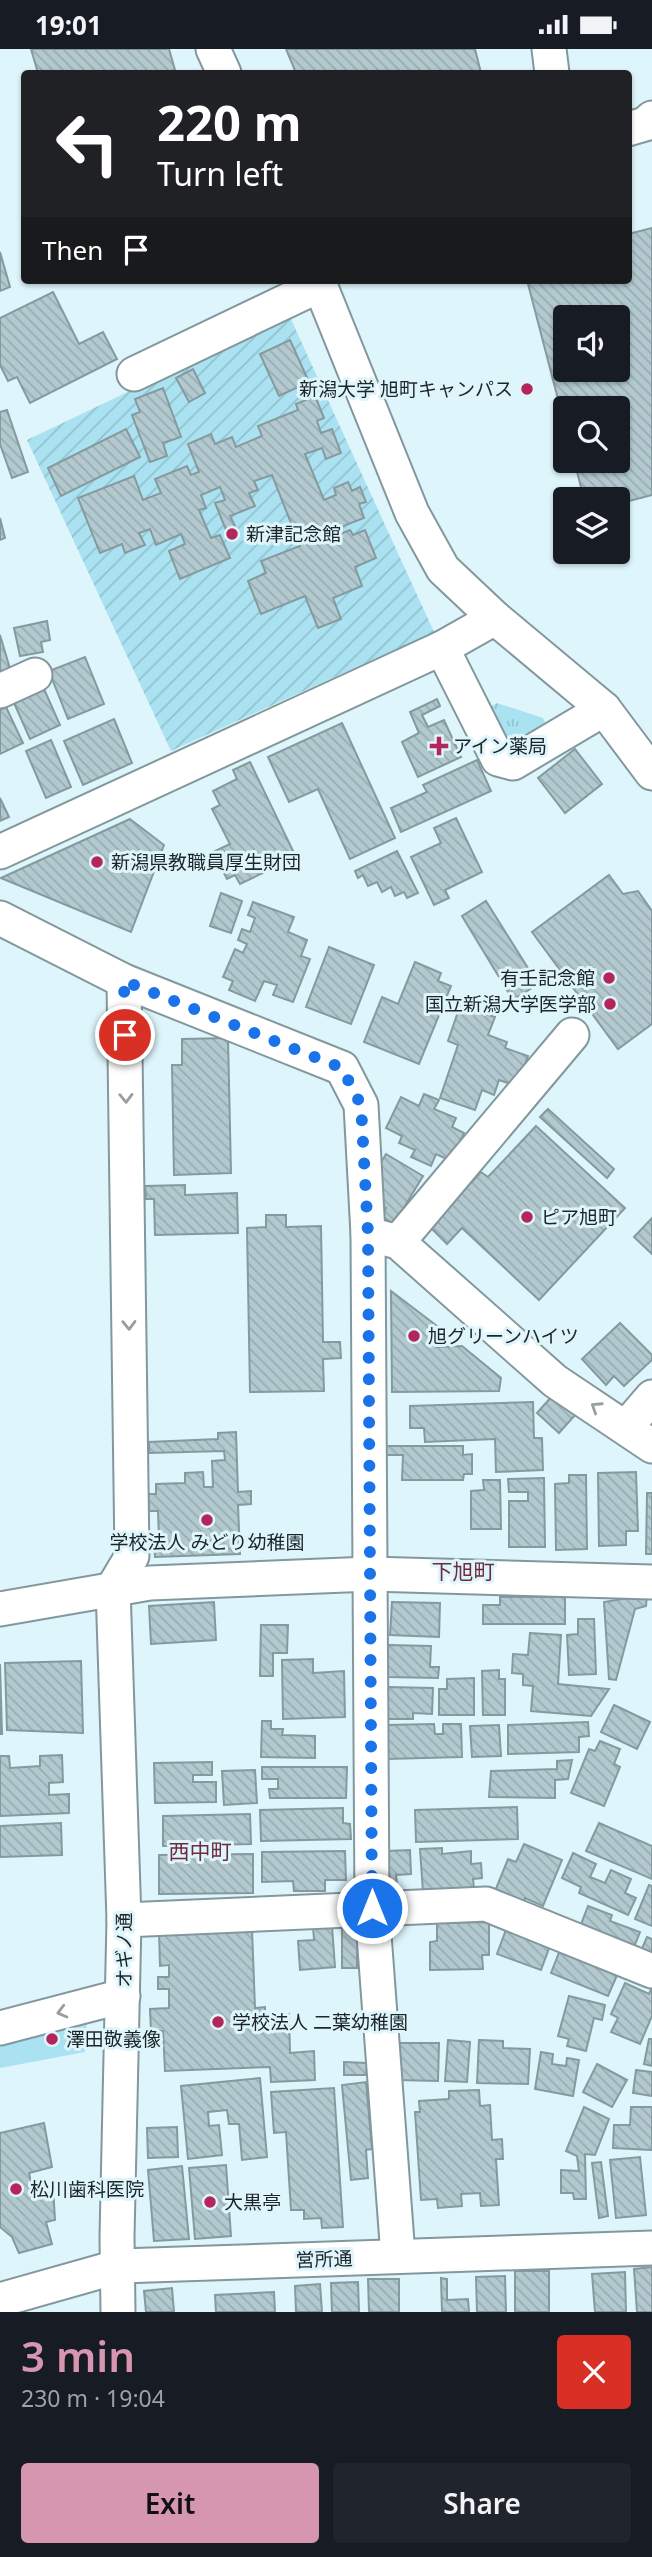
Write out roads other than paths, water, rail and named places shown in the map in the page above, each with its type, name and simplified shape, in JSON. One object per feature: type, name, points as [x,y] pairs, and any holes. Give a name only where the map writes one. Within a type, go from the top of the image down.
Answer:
[{"type":"street","points":[[213,49],[223,70]]},
{"type":"street","points":[[549,49],[552,70]]},
{"type":"street","points":[[632,128],[645,124],[652,118]]},
{"type":"street","points":[[134,374],[315,284]]},
{"type":"street","points":[[320,284],[412,513],[443,569],[495,618],[641,740],[652,773]]},
{"type":"street","points":[[0,852],[442,649],[495,618]]},
{"type":"street","points":[[442,649],[498,759],[513,762],[604,709]]},
{"type":"street","points":[[0,691],[35,675]]},
{"type":"street","points":[[0,918],[124,981],[342,1068],[361,1105],[383,1238],[370,1574],[372,1908],[398,2256]]},
{"type":"street","points":[[113,1588],[132,1556],[124,981]]},
{"type":"street","points":[[383,1238],[572,1035]]},
{"type":"street","points":[[383,1238],[555,1381],[639,1436],[652,1397]]},
{"type":"street","points":[[0,1609],[150,1583],[370,1574],[652,1582]]},
{"type":"street","name":"オギノ通","points":[[113,1588],[124,1920],[117,2237],[120,2266],[118,2312]]},
{"type":"street","points":[[124,1920],[486,1904],[652,1971]]},
{"type":"street","points":[[0,2028],[123,1996]]},
{"type":"street","name":"営所通","points":[[0,2300],[120,2266],[652,2248]]},
{"type":"place","name":"新潟大学 旭町キャンパス","points":[[527,389]]},
{"type":"place","name":"新津記念館","points":[[232,534]]},
{"type":"place","name":"アイン薬局","points":[[439,746]]},
{"type":"place","name":"新潟県教職員厚生財団","points":[[97,862]]},
{"type":"place","name":"有壬記念館","points":[[609,978]]},
{"type":"place","name":"国立新潟大学医学部","points":[[610,1004]]},
{"type":"place","name":"ピア旭町","points":[[527,1217]]},
{"type":"place","name":"旭グリーンハイツ","points":[[414,1336]]},
{"type":"place","name":"学校法人 みどり幼稚園","points":[[207,1520]]},
{"type":"place","name":"学校法人 二葉幼稚園","points":[[218,2022]]},
{"type":"place","name":"澤田敬義像","points":[[52,2039]]},
{"type":"place","name":"松川歯科医院","points":[[16,2189]]},
{"type":"place","name":"大黒亭","points":[[210,2202]]},
{"type":"district","name":"下旭町","points":[[463,1572]]},
{"type":"district","name":"西中町","points":[[200,1852]]}]
